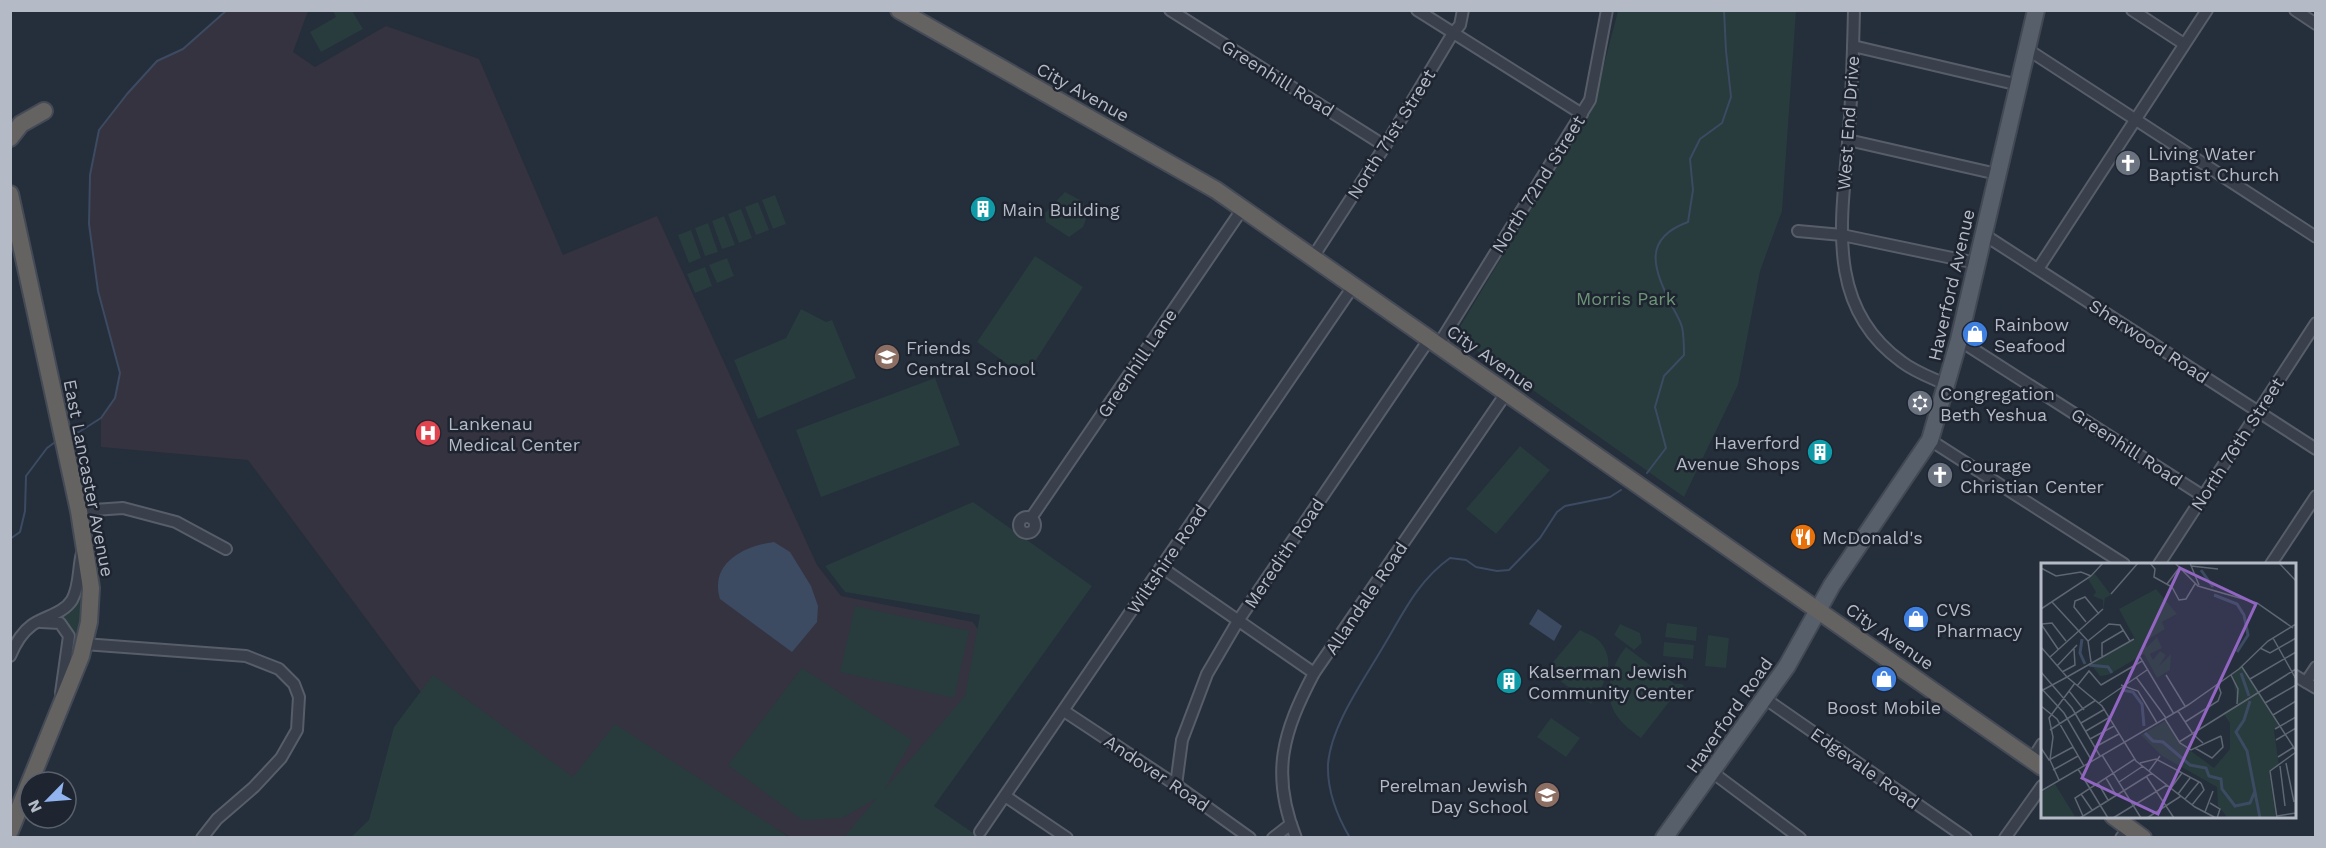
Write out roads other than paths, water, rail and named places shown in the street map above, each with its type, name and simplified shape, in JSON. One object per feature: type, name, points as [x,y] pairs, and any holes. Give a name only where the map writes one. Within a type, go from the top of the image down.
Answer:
[{"type":"highway","name":"City Avenue","points":[[899,10],[1194,176],[1243,208],[2037,763]]},
{"type":"highway","points":[[10,138],[21,124],[44,111]]},
{"type":"highway","name":"East Lancaster Avenue","points":[[10,194],[85,540],[91,588],[89,622],[84,644],[10,831]]},
{"type":"highway","points":[[2114,818],[2125,832],[2143,837]]},
{"type":"main road","name":"Haverford Avenue","points":[[1818,610],[1930,440],[1959,340],[2036,10]]},
{"type":"main road","name":"Haverford Road","points":[[1664,837],[1787,666],[1818,610]]},
{"type":"street","name":"Greenhill Road","points":[[1170,10],[1385,146]]},
{"type":"street","points":[[1417,10],[1582,114]]},
{"type":"street","name":"North 71st Street","points":[[1313,256],[1460,25],[1463,10]]},
{"type":"street","name":"North 72nd Street","points":[[1434,342],[1590,100],[1606,10]]},
{"type":"street","name":"West End Drive","points":[[1842,235],[1854,10]]},
{"type":"street","points":[[2132,10],[2184,44]]},
{"type":"street","points":[[2038,269],[2206,10]]},
{"type":"street","points":[[2295,10],[2316,24]]},
{"type":"street","points":[[1853,46],[2019,86]]},
{"type":"street","points":[[2027,49],[2316,237]]},
{"type":"street","points":[[1848,140],[1997,174]]},
{"type":"street","name":"Greenhill Lane","points":[[1031,518],[1243,208]]},
{"type":"street","points":[[1798,231],[1842,235],[1976,263]]},
{"type":"street","name":"Sherwood Road","points":[[1983,234],[2316,449]]},
{"type":"street","points":[[1842,235],[1845,280],[1864,321],[1880,343],[1902,363],[1947,385]]},
{"type":"street","name":"Wiltshire Road","points":[[980,832],[1354,285]]},
{"type":"street","name":"North 76th Street","points":[[2160,563],[2316,323]]},
{"type":"street","name":"Greenhill Road","points":[[1959,340],[2203,496]]},
{"type":"street","name":"Meredith Road","points":[[1176,785],[1182,740],[1207,674],[1238,621],[1434,342]]},
{"type":"street","name":"Allandale Road","points":[[1296,837],[1282,780],[1285,741],[1295,710],[1314,674],[1507,392]]},
{"type":"street","points":[[1930,440],[2122,563]]},
{"type":"street","points":[[2272,563],[2316,496]]},
{"type":"street","points":[[79,511],[123,508],[176,522],[226,549]]},
{"type":"street","points":[[10,656],[27,629],[64,609],[71,601],[77,588],[78,569],[85,540]]},
{"type":"street","points":[[1161,567],[1314,674]]},
{"type":"street","points":[[38,622],[51,621],[60,624],[69,636],[60,707]]},
{"type":"street","points":[[84,644],[246,656],[279,669],[294,684],[299,697],[297,730],[281,758],[254,787],[217,819],[202,837]]},
{"type":"street","points":[[2306,682],[2316,667]]},
{"type":"street","points":[[2296,676],[2316,688]]},
{"type":"street","name":"Edgevale Road","points":[[1764,698],[1966,837]]},
{"type":"street","name":"Andover Road","points":[[1064,711],[1250,837]]},
{"type":"street","points":[[1712,772],[1800,837]]},
{"type":"street","points":[[2006,837],[2041,789]]},
{"type":"street","points":[[1005,796],[1067,837]]},
{"type":"street","points":[[1273,837],[1291,824]]},
{"type":"water","points":[[774,542],[790,552],[811,586],[818,606],[817,622],[792,652],[720,599],[718,586],[724,566],[741,552]]},
{"type":"water","points":[[1538,609],[1562,626],[1554,641],[1529,624]]},
{"type":"waterway","points":[[69,436],[101,418],[115,398],[120,373],[98,291],[89,224],[90,175],[99,130],[157,61],[183,49],[227,10]]},
{"type":"waterway","points":[[1647,473],[1666,448],[1655,407],[1664,376],[1684,355],[1682,327],[1660,280],[1656,257],[1663,237],[1688,222],[1693,190],[1690,159],[1700,139],[1722,123],[1731,97],[1724,10]]},
{"type":"waterway","points":[[10,539],[20,532],[25,511],[26,476],[47,448],[58,440]]},
{"type":"waterway","points":[[1350,838],[1337,812],[1331,793],[1328,773],[1330,750],[1348,706],[1418,589],[1450,558],[1466,560],[1476,567],[1497,571],[1509,570],[1540,538],[1557,512],[1565,506],[1610,497],[1621,490]]},
{"type":"place","name":"Living Water Baptist Church","points":[[2128,163]]},
{"type":"place","name":"Main Building","points":[[983,209]]},
{"type":"place","name":"Rainbow Seafood","points":[[1975,334]]},
{"type":"place","name":"Friends Central School","points":[[887,357]]},
{"type":"place","name":"Congregation Beth Yeshua","points":[[1920,403]]},
{"type":"place","name":"Lankenau Medical Center","points":[[428,433]]},
{"type":"place","name":"Haverford Avenue Shops","points":[[1820,452]]},
{"type":"place","name":"Courage Christian Center","points":[[1940,475]]},
{"type":"place","name":"McDonald's","points":[[1803,537]]},
{"type":"place","name":"CVS Pharmacy","points":[[1916,619]]},
{"type":"place","name":"Boost Mobile","points":[[1884,679]]},
{"type":"place","name":"Kalserman Jewish Community Center","points":[[1509,681]]},
{"type":"place","name":"Perelman Jewish Day School","points":[[1547,795]]},
{"type":"park label","name":"Morris Park","points":[[1626,298]]}]
